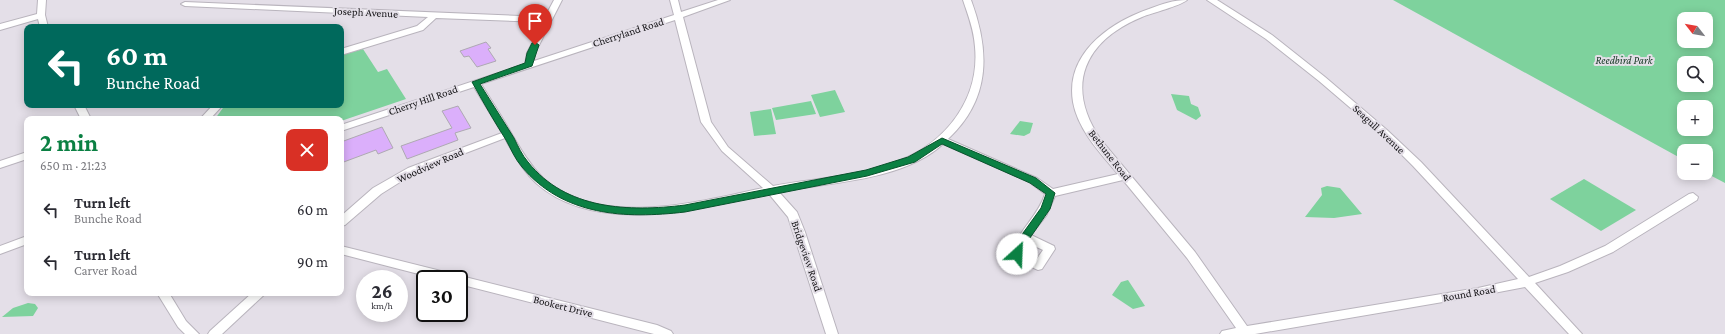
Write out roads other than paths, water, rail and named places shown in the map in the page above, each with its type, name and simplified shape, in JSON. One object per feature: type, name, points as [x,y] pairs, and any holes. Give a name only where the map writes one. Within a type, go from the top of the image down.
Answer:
[{"type":"street","points":[[42,0],[44,24]]},
{"type":"street","points":[[529,65],[531,53],[558,0]]},
{"type":"street","name":"Bridgeview Road","points":[[674,0],[706,122],[725,149],[771,190],[790,210],[800,232],[832,334]]},
{"type":"street","name":"Cherryland Road","points":[[529,65],[726,0]]},
{"type":"street","points":[[476,82],[524,164],[550,189],[588,206],[614,211],[658,212],[685,208],[771,190],[867,173],[911,160],[942,140],[956,124],[970,103],[979,75],[982,57],[980,41],[967,0]]},
{"type":"street","name":"Bethune Road","points":[[1184,0],[1140,15],[1123,23],[1099,40],[1092,49],[1080,72],[1077,85],[1078,99],[1081,112],[1097,141],[1201,266],[1245,332]]},
{"type":"street","name":"Seagull Avenue","points":[[1211,0],[1269,37],[1358,109],[1417,164],[1576,334]]},
{"type":"street","name":"Joseph Avenue","points":[[185,4],[548,20]]},
{"type":"street","points":[[0,28],[42,15]]},
{"type":"street","points":[[344,51],[420,28],[434,15]]},
{"type":"street","name":"Cherry Hill Road","points":[[344,127],[529,65]]},
{"type":"street","points":[[209,116],[215,108]]},
{"type":"street","name":"Woodview Road","points":[[344,219],[377,191],[406,174],[432,161],[507,134]]},
{"type":"street","points":[[942,140],[1033,180],[1051,193],[1126,176]]},
{"type":"street","points":[[0,165],[24,156]]},
{"type":"street","points":[[1025,237],[1045,209],[1051,193]]},
{"type":"street","name":"Round Road","points":[[1226,334],[1478,292],[1526,282],[1564,269],[1609,249],[1693,197]]},
{"type":"street","points":[[0,250],[24,241]]},
{"type":"street","points":[[344,251],[420,270]]},
{"type":"street","name":"Bookert Drive","points":[[468,282],[657,330],[667,334]]},
{"type":"street","points":[[165,296],[182,324],[193,334]]},
{"type":"street","points":[[214,334],[257,296]]},
{"type":"park label","name":"Reedbird Park","points":[[1624,60]]}]
